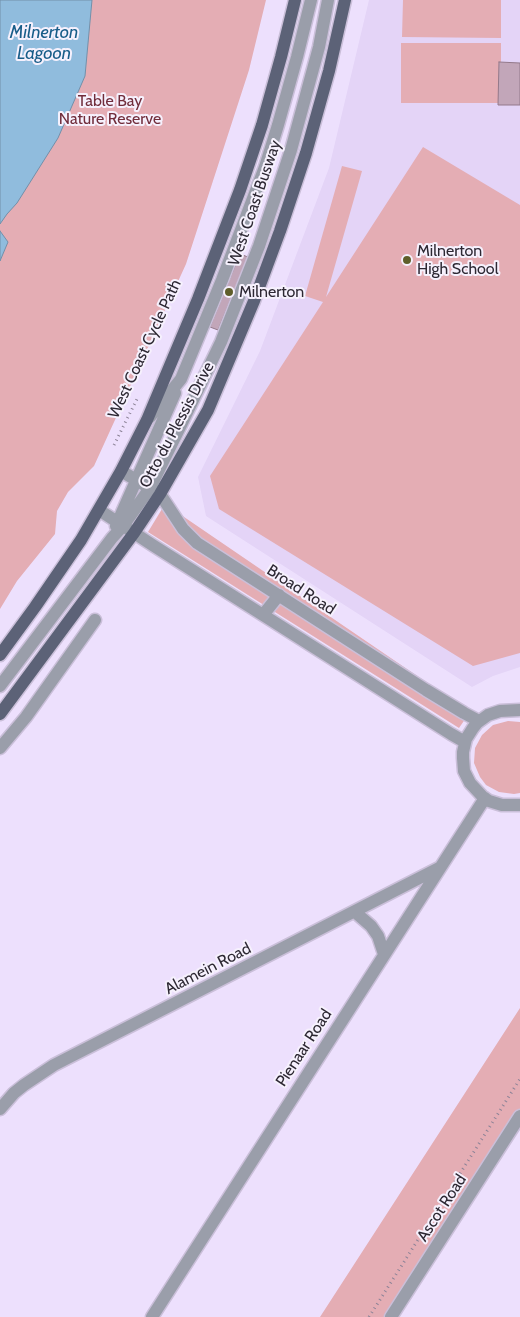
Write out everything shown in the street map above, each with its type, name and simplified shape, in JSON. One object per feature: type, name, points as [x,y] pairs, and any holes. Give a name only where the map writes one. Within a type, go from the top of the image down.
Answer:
[{"type":"main road","name":"Otto du Plessis Drive","points":[[0,654],[81,540],[121,471],[147,420],[194,308],[240,190],[262,125],[295,0]]},
{"type":"main road","name":"Otto du Plessis Drive","points":[[0,714],[125,527],[155,491],[208,410],[274,249],[306,152],[329,71],[345,0]]},
{"type":"street","name":"West Coast Busway","points":[[0,686],[112,538],[125,527],[137,480],[212,306],[265,167],[297,57],[311,0]]},
{"type":"street","name":"West Coast Busway","points":[[155,491],[178,431],[221,342],[259,246],[291,150],[319,47],[328,0]]},
{"type":"street","name":"West Coast Busway","points":[[147,420],[181,379]]},
{"type":"street","name":"Broad Road","points":[[121,471],[155,491],[197,543],[426,690],[479,721]]},
{"type":"street","points":[[99,510],[465,742]]},
{"type":"street","points":[[263,615],[279,595]]},
{"type":"street","points":[[0,748],[26,717],[95,620]]},
{"type":"street","points":[[520,710],[500,710],[479,721],[465,742],[463,758],[464,771],[470,783],[485,798],[502,805],[520,805]]},
{"type":"street","name":"Pienaar Road","points":[[152,1317],[485,798]]},
{"type":"street","name":"Alamein Road","points":[[0,1109],[14,1093],[54,1065],[439,868]]},
{"type":"street","points":[[355,912],[371,926],[378,936],[384,954]]},
{"type":"street","name":"Ascot Road","points":[[391,1317],[520,1116]]},
{"type":"path","name":"West Coast Cycle Path","points":[[113,448],[138,396]]},
{"type":"path","points":[[369,1317],[520,1079]]},
{"type":"shaded area","name":"Milnerton High School","points":[[369,0],[520,0],[520,667],[493,676],[472,687],[206,516],[198,477],[260,351],[329,168]]},
{"type":"green space","name":"Table Bay Nature Reserve","points":[[0,0],[266,0],[249,70],[186,264],[94,466],[68,492],[57,511],[55,534],[17,581],[0,609]]},
{"type":"green space","points":[[403,0],[501,0],[501,38],[402,37]]},
{"type":"green space","points":[[401,43],[501,43],[501,103],[401,103]]},
{"type":"green space","name":"Milnerton High School","points":[[423,147],[520,205],[520,653],[473,666],[219,509],[210,476],[323,302],[305,296],[342,166],[362,171],[326,297]]},
{"type":"green space","points":[[165,504],[470,712],[459,728],[148,532]]},
{"type":"green space","points":[[508,721],[520,722],[520,793],[514,794],[499,792],[486,785],[474,763],[475,748],[482,735],[493,725]]},
{"type":"green space","points":[[520,1008],[520,1116],[391,1317],[320,1317]]},
{"type":"water","name":"Milnerton Lagoon","points":[[0,0],[92,0],[85,76],[58,138],[17,203],[0,224]]},
{"type":"water","points":[[0,231],[8,242],[0,261]]},
{"type":"building","points":[[499,62],[520,63],[520,105],[498,105]]},
{"type":"building","name":"Milnerton","points":[[240,254],[248,257],[218,330],[210,327]]},
{"type":"place","name":"Milnerton High School","points":[[407,260]]},
{"type":"place","name":"Milnerton","points":[[229,292]]}]
